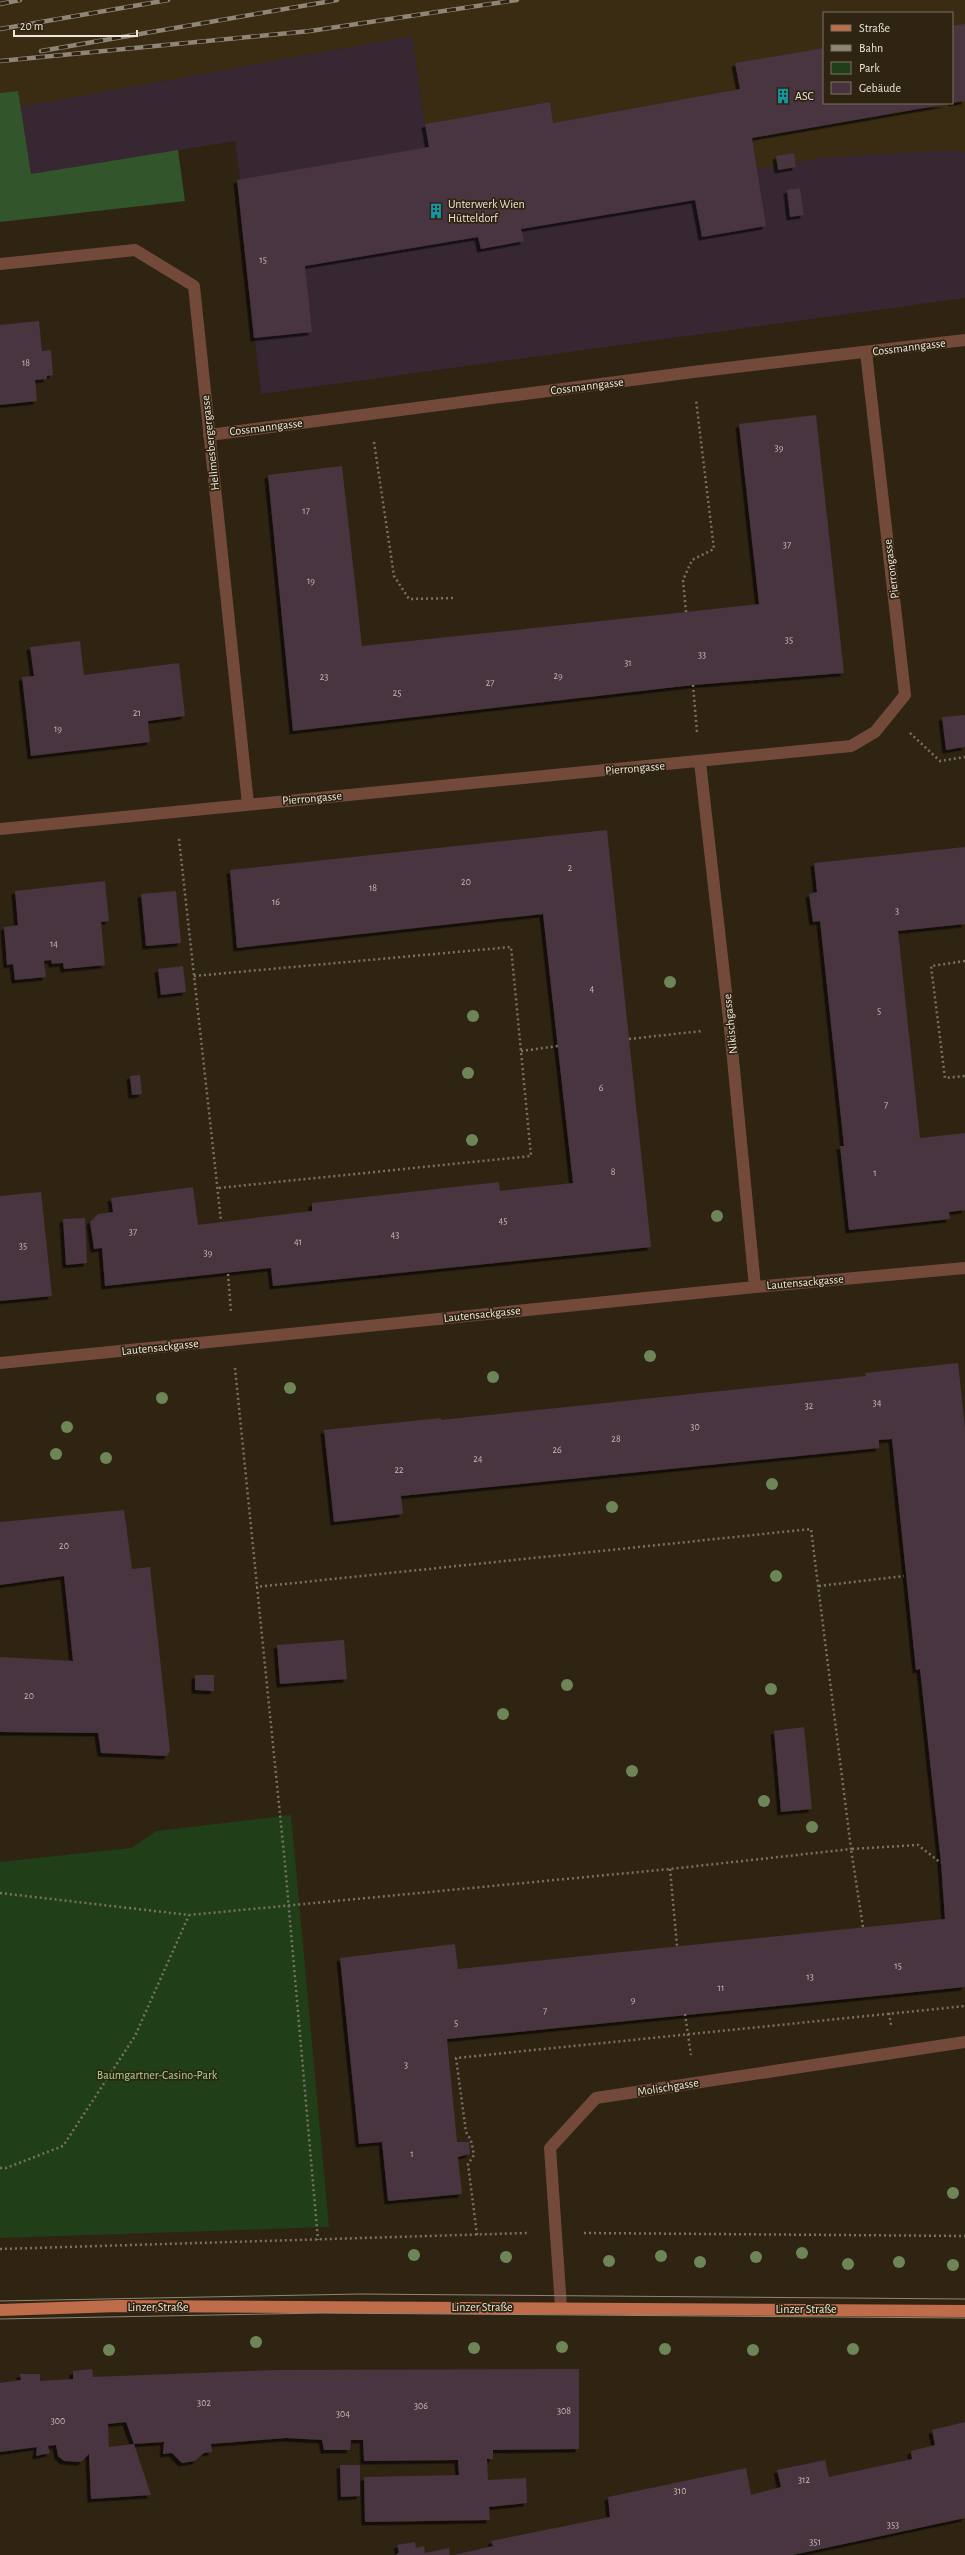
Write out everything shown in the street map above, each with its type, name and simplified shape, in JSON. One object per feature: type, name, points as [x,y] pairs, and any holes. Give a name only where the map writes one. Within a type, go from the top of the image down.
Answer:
[{"type":"main road","name":"Linzer Straße","points":[[0,2310],[118,2306],[965,2311]]},
{"type":"street","name":"Hellmesbergergasse","points":[[0,264],[135,250],[194,286],[248,804]]},
{"type":"street","name":"Cossmanngasse","points":[[209,435],[693,372],[965,340]]},
{"type":"street","name":"Pierrongasse","points":[[0,829],[248,804],[700,762],[851,746],[875,732],[890,716],[905,695],[866,352]]},
{"type":"street","name":"Nikischgasse","points":[[700,762],[730,1028],[755,1287]]},
{"type":"street","name":"Lautensackgasse","points":[[0,1363],[755,1287],[965,1268]]},
{"type":"street","name":"Molischgasse","points":[[561,2308],[550,2148],[596,2098],[965,2042]]},
{"type":"path","points":[[686,612],[683,580],[692,560],[714,549],[693,372]]},
{"type":"path","points":[[370,413],[394,576],[409,598],[456,598]]},
{"type":"path","points":[[693,685],[700,762]]},
{"type":"path","points":[[890,716],[940,761],[965,757]]},
{"type":"path","points":[[176,811],[221,1221]]},
{"type":"path","points":[[194,976],[511,947],[531,1156],[218,1188]]},
{"type":"path","points":[[965,961],[931,966],[945,1078],[965,1076]]},
{"type":"path","points":[[629,1039],[730,1028]]},
{"type":"path","points":[[521,1050],[558,1046]]},
{"type":"path","points":[[228,1274],[256,1587],[289,1904],[318,2240]]},
{"type":"path","points":[[256,1587],[811,1529],[851,1849],[864,1927]]},
{"type":"path","points":[[819,1586],[904,1576]]},
{"type":"path","points":[[0,1893],[189,1915],[289,1904],[670,1869],[851,1849],[918,1845],[941,1863]]},
{"type":"path","points":[[670,1869],[677,1946]]},
{"type":"path","points":[[0,2168],[6,2168],[63,2146],[135,2036],[189,1915]]},
{"type":"path","points":[[477,2235],[468,2164],[474,2155],[471,2140],[466,2132],[456,2058],[965,2006]]},
{"type":"path","points":[[686,2014],[689,2034]]},
{"type":"path","points":[[0,2249],[556,2232],[965,2236]]},
{"type":"shaded area","points":[[0,0],[965,0],[965,152],[946,150],[765,222],[752,138],[740,90],[553,123],[550,102],[425,124],[412,36],[20,107],[18,91],[0,93]]},
{"type":"shaded area","name":"Unterwerk Wien Hütteldorf","points":[[412,36],[425,124],[550,102],[554,123],[740,89],[757,169],[821,158],[946,150],[965,152],[965,298],[261,394],[237,180],[240,179],[235,141],[31,174],[20,107]]},
{"type":"green space","points":[[18,91],[31,174],[178,150],[185,201],[0,222],[0,93]]},
{"type":"green space","name":"Baumgartner-Casino-Park","points":[[291,1815],[329,2227],[0,2238],[0,1862],[131,1848],[157,1831]]},
{"type":"building","points":[[965,24],[965,101],[953,103],[953,26]]},
{"type":"building","name":"Unterwerk Wien Hütteldorf","points":[[823,48],[823,104],[947,104],[752,138],[766,226],[702,237],[695,200],[521,229],[524,241],[481,249],[478,237],[305,266],[312,332],[254,338],[237,180],[429,147],[425,124],[550,102],[553,123],[740,89],[735,63]]},
{"type":"building","points":[[794,153],[796,167],[778,170],[776,156]]},
{"type":"building","points":[[800,188],[804,215],[790,217],[787,190]]},
{"type":"building","points":[[39,321],[42,351],[51,350],[53,375],[47,376],[47,379],[35,380],[37,401],[0,405],[0,325]]},
{"type":"building","points":[[816,415],[844,673],[693,685],[293,731],[268,475],[342,466],[362,646],[686,612],[759,604],[739,424]]},
{"type":"building","points":[[80,641],[84,675],[179,663],[185,716],[148,721],[150,742],[31,756],[22,677],[34,676],[30,647]]},
{"type":"building","points":[[965,715],[965,747],[946,750],[942,717]]},
{"type":"building","points":[[607,830],[651,1247],[273,1286],[271,1268],[105,1286],[102,1248],[94,1249],[90,1222],[98,1214],[113,1212],[111,1198],[193,1187],[198,1225],[312,1211],[312,1203],[499,1182],[500,1191],[573,1183],[543,914],[237,948],[230,870]]},
{"type":"building","points":[[965,847],[965,924],[898,931],[920,1138],[965,1133],[965,1210],[949,1212],[950,1219],[849,1230],[840,1146],[844,1146],[820,921],[813,922],[809,894],[817,892],[814,863]]},
{"type":"building","points":[[105,881],[109,921],[101,922],[105,965],[64,969],[63,963],[52,964],[51,960],[44,961],[46,977],[15,980],[13,964],[7,965],[4,927],[18,925],[15,891]]},
{"type":"building","points":[[176,891],[181,943],[146,946],[141,894]]},
{"type":"building","points":[[183,966],[186,992],[161,995],[158,969]]},
{"type":"building","points":[[140,1075],[142,1094],[132,1095],[130,1076]]},
{"type":"building","points":[[41,1192],[52,1296],[0,1301],[0,1196]]},
{"type":"building","points":[[85,1218],[87,1263],[66,1265],[63,1219]]},
{"type":"building","points":[[958,1363],[965,1428],[965,1987],[447,2039],[457,2142],[469,2142],[470,2154],[458,2157],[462,2194],[388,2201],[382,2142],[359,2144],[340,1958],[455,1944],[458,1969],[945,1919],[941,1863],[920,1669],[916,1670],[892,1439],[879,1440],[879,1448],[401,1496],[403,1514],[334,1522],[324,1430],[441,1418],[441,1420],[866,1376],[865,1373]]},
{"type":"building","points":[[124,1510],[132,1569],[150,1567],[170,1751],[167,1756],[101,1753],[98,1733],[0,1732],[0,1657],[73,1661],[64,1576],[0,1585],[0,1522]]},
{"type":"building","points":[[344,1640],[347,1679],[280,1684],[277,1645]]},
{"type":"building","points":[[195,1675],[214,1675],[214,1691],[195,1690]]},
{"type":"building","points":[[804,1727],[812,1809],[781,1812],[774,1731]]},
{"type":"building","points":[[92,2369],[93,2377],[276,2370],[579,2369],[579,2449],[493,2450],[493,2459],[487,2459],[488,2480],[526,2478],[527,2503],[489,2507],[490,2520],[365,2522],[364,2477],[459,2475],[458,2460],[364,2461],[363,2440],[351,2440],[350,2450],[324,2450],[322,2440],[286,2438],[211,2444],[212,2452],[204,2453],[195,2461],[182,2463],[172,2453],[163,2454],[164,2442],[134,2444],[151,2495],[91,2499],[89,2454],[81,2462],[64,2461],[58,2456],[56,2445],[48,2446],[50,2453],[36,2456],[37,2447],[0,2452],[0,2383],[21,2380],[20,2374],[40,2374],[40,2381],[73,2379],[73,2371]],"holes":[[[126,2422],[134,2444],[109,2447],[108,2424]]]},
{"type":"building","points":[[965,2422],[965,2518],[793,2555],[454,2555],[493,2546],[491,2541],[610,2517],[608,2497],[746,2468],[751,2495],[781,2487],[777,2470],[825,2460],[829,2477],[912,2459],[911,2451],[935,2445],[932,2430]]},
{"type":"building","points":[[340,2465],[360,2465],[360,2496],[341,2497]]},
{"type":"building","points":[[415,2542],[416,2548],[424,2546],[425,2553],[449,2548],[450,2555],[396,2555],[399,2552],[397,2545]]},
{"type":"tram line","points":[[0,2301],[359,2294],[965,2299]]},
{"type":"tram line","points":[[0,2319],[321,2313],[965,2318]]},
{"type":"railway","points":[[0,4],[20,0]]},
{"type":"railway","points":[[0,29],[168,0]]},
{"type":"railway","points":[[41,51],[337,0]]},
{"type":"railway","points":[[0,61],[310,31],[517,0]]},
{"type":"place","name":"ASC","points":[[783,96]]},
{"type":"place","name":"Unterwerk Wien Hütteldorf","points":[[436,211]]}]
